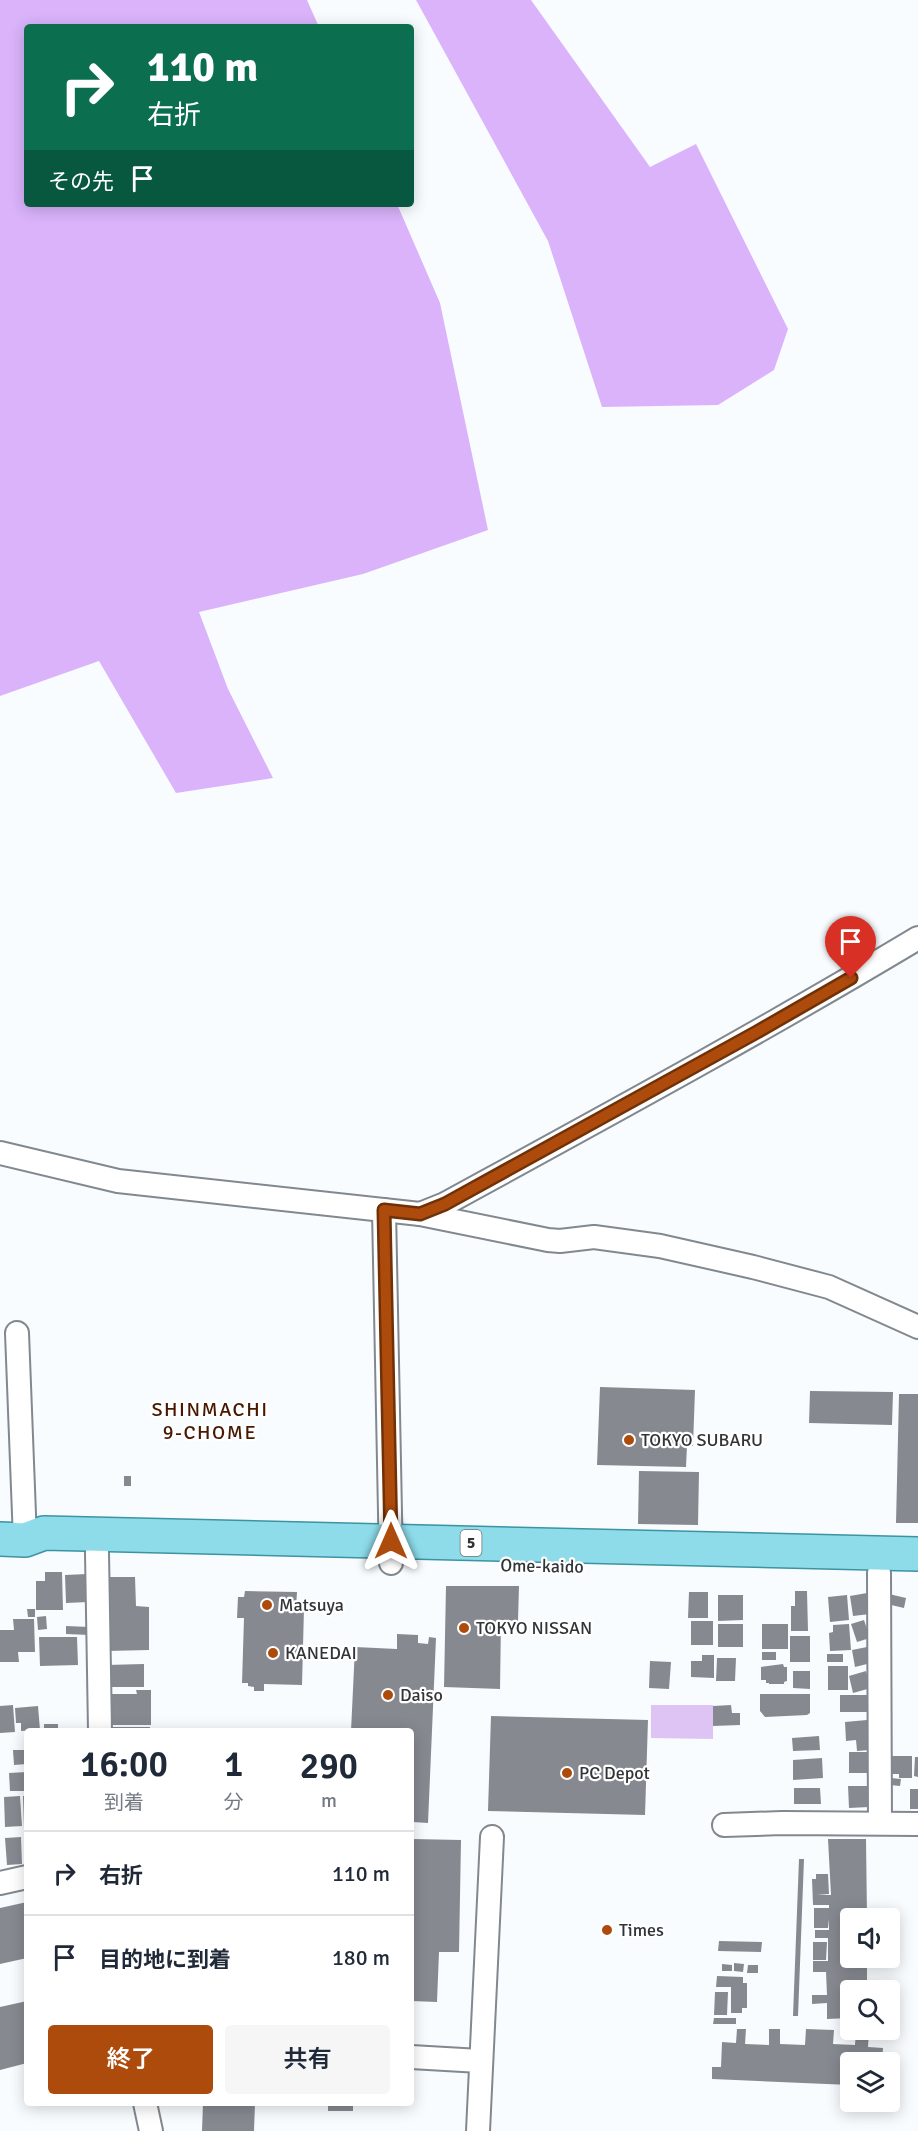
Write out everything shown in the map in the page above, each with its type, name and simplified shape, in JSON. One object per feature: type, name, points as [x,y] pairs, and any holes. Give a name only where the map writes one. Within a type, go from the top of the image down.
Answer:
[{"type":"main road","name":"Ome-kaido","points":[[12,1539],[44,1533],[391,1552],[918,1574]]},
{"type":"main road","name":"Ome-kaido","points":[[12,1539],[42,1551],[97,1553],[918,1554]]},
{"type":"street","points":[[420,1214],[445,1204],[651,1091],[918,938]]},
{"type":"street","points":[[0,1153],[118,1180],[420,1214],[548,1240],[594,1238],[660,1246],[829,1287],[918,1327]]},
{"type":"street","points":[[384,1210],[391,1552]]},
{"type":"street","points":[[12,1539],[16,1333]]},
{"type":"street","points":[[97,1553],[100,1728]]},
{"type":"street","points":[[879,1573],[880,1824]]},
{"type":"street","points":[[724,1825],[918,1824]]},
{"type":"street","points":[[477,2131],[492,1837]]},
{"type":"street","points":[[0,1883],[24,1878]]},
{"type":"street","points":[[414,2057],[480,2061]]},
{"type":"street","points":[[146,2106],[151,2131]]},
{"type":"shaded area","points":[[0,0],[307,0],[318,24],[24,24],[24,207],[398,207],[440,303],[488,530],[363,574],[199,612],[228,689],[273,778],[176,793],[99,661],[0,696]]},
{"type":"shaded area","points":[[416,0],[531,0],[650,167],[696,144],[788,329],[774,370],[718,405],[602,407],[548,241]]},
{"type":"shaded area","points":[[651,1705],[713,1705],[713,1739],[651,1738]]},
{"type":"building","points":[[600,1387],[695,1390],[693,1446],[687,1446],[686,1467],[597,1465]]},
{"type":"building","points":[[810,1391],[893,1392],[892,1425],[809,1423]]},
{"type":"building","points":[[899,1394],[918,1394],[918,1523],[896,1523]]},
{"type":"building","points":[[639,1471],[699,1472],[698,1525],[638,1524]]},
{"type":"building","points":[[124,1476],[131,1476],[131,1486],[124,1486]]},
{"type":"building","points":[[45,1572],[62,1572],[63,1610],[36,1610],[36,1581],[45,1581]]},
{"type":"building","points":[[87,1574],[88,1602],[66,1603],[65,1575]]},
{"type":"building","points":[[106,1577],[135,1577],[136,1606],[149,1607],[149,1650],[107,1651]]},
{"type":"building","points":[[446,1586],[519,1586],[518,1621],[501,1620],[500,1689],[444,1687]]},
{"type":"building","points":[[245,1591],[297,1592],[296,1608],[304,1608],[302,1685],[264,1684],[264,1691],[254,1691],[254,1687],[248,1686],[248,1683],[242,1683],[244,1618],[237,1618],[238,1597],[244,1597]]},
{"type":"building","points":[[795,1591],[807,1591],[808,1631],[791,1631],[791,1606],[795,1606]]},
{"type":"building","points":[[689,1592],[708,1592],[708,1618],[688,1618]]},
{"type":"building","points":[[867,1593],[870,1614],[853,1616],[850,1596]]},
{"type":"building","points":[[889,1594],[906,1598],[904,1608],[887,1604]]},
{"type":"building","points":[[718,1595],[743,1595],[743,1620],[718,1621]]},
{"type":"building","points":[[847,1595],[849,1620],[830,1622],[828,1597]]},
{"type":"building","points":[[27,1609],[35,1609],[35,1617],[28,1617]]},
{"type":"building","points":[[46,1616],[47,1629],[38,1630],[37,1617]]},
{"type":"building","points":[[13,1619],[34,1619],[35,1652],[18,1652],[19,1662],[0,1662],[0,1630],[14,1630]]},
{"type":"building","points":[[864,1620],[870,1638],[857,1642],[851,1624]]},
{"type":"building","points":[[691,1621],[713,1621],[713,1645],[691,1645]]},
{"type":"building","points":[[718,1624],[743,1624],[743,1647],[718,1647]]},
{"type":"building","points":[[762,1624],[788,1624],[788,1649],[762,1649]]},
{"type":"building","points":[[849,1624],[851,1650],[830,1651],[829,1633],[833,1632],[833,1625]]},
{"type":"building","points":[[66,1626],[90,1627],[90,1635],[66,1634]]},
{"type":"building","points":[[397,1634],[418,1635],[418,1643],[428,1644],[429,1637],[436,1638],[428,1823],[414,1822],[414,1728],[351,1728],[355,1647],[397,1649]]},
{"type":"building","points":[[790,1636],[810,1636],[810,1662],[790,1662]]},
{"type":"building","points":[[39,1637],[77,1637],[78,1665],[40,1666]]},
{"type":"building","points":[[867,1647],[871,1663],[855,1667],[852,1650]]},
{"type":"building","points":[[762,1652],[776,1652],[776,1660],[762,1660]]},
{"type":"building","points":[[827,1654],[843,1654],[843,1662],[827,1662]]},
{"type":"building","points":[[702,1655],[714,1655],[714,1678],[691,1677],[691,1661],[702,1661]]},
{"type":"building","points":[[717,1658],[736,1658],[735,1681],[716,1681]]},
{"type":"building","points":[[650,1661],[671,1662],[669,1689],[649,1688]]},
{"type":"building","points":[[144,1664],[144,1687],[106,1687],[106,1665]]},
{"type":"building","points":[[783,1664],[787,1667],[787,1681],[784,1684],[769,1684],[766,1680],[761,1680],[761,1667]]},
{"type":"building","points":[[828,1666],[848,1666],[848,1690],[828,1690]]},
{"type":"building","points":[[793,1671],[810,1671],[810,1689],[793,1688]]},
{"type":"building","points":[[866,1671],[871,1688],[853,1693],[849,1676]]},
{"type":"building","points":[[136,1690],[151,1690],[151,1725],[110,1725],[110,1694],[137,1694]]},
{"type":"building","points":[[760,1694],[810,1694],[810,1713],[765,1717],[760,1711]]},
{"type":"building","points":[[840,1695],[868,1695],[868,1712],[840,1712]]},
{"type":"building","points":[[13,1705],[15,1732],[0,1733],[0,1706]]},
{"type":"building","points":[[731,1705],[732,1713],[740,1713],[740,1725],[713,1726],[713,1706]]},
{"type":"building","points":[[38,1706],[40,1728],[24,1728],[24,1731],[21,1731],[21,1723],[16,1723],[15,1708]]},
{"type":"building","points":[[491,1716],[648,1720],[645,1815],[488,1811]]},
{"type":"building","points":[[867,1720],[870,1750],[857,1751],[856,1740],[846,1741],[845,1722]]},
{"type":"building","points":[[44,1724],[58,1724],[58,1728],[44,1728]]},
{"type":"building","points":[[110,1727],[150,1727],[150,1728]]},
{"type":"building","points":[[819,1736],[820,1750],[793,1751],[792,1738]]},
{"type":"building","points":[[13,1750],[24,1750],[24,1764],[14,1765]]},
{"type":"building","points":[[849,1752],[869,1752],[869,1773],[849,1773]]},
{"type":"building","points":[[892,1756],[912,1756],[912,1778],[899,1778],[899,1774],[890,1774]]},
{"type":"building","points":[[915,1757],[918,1757],[918,1777],[914,1776]]},
{"type":"building","points":[[822,1758],[823,1778],[793,1780],[793,1760]]},
{"type":"building","points":[[24,1772],[24,1791],[10,1791],[9,1773]]},
{"type":"building","points":[[891,1778],[901,1779],[900,1786],[890,1785]]},
{"type":"building","points":[[848,1786],[869,1786],[869,1807],[849,1808]]},
{"type":"building","points":[[794,1788],[820,1788],[821,1804],[794,1804]]},
{"type":"building","points":[[910,1789],[918,1789],[918,1809],[910,1809]]},
{"type":"building","points":[[20,1796],[22,1826],[5,1827],[4,1797]]},
{"type":"building","points":[[21,1837],[22,1864],[7,1865],[5,1838]]},
{"type":"building","points":[[414,1839],[461,1840],[459,1952],[439,1952],[437,2002],[414,2001]]},
{"type":"building","points":[[828,1839],[866,1839],[867,1908],[840,1908],[840,1968],[867,1968],[867,1980],[840,1980],[840,2018],[827,2019],[827,2003],[812,2004],[812,1995],[827,1995],[826,1972],[813,1972],[813,1961],[828,1961],[828,1938],[815,1938],[815,1930],[829,1930],[829,1919],[828,1928],[814,1928],[814,1908],[829,1908],[829,1905],[813,1905],[812,1879],[816,1879],[816,1874],[828,1874],[829,1894],[817,1895],[831,1895]]},
{"type":"building","points":[[799,1859],[804,1859],[798,2016],[793,2016]]},
{"type":"building","points":[[24,1903],[24,1959],[0,1964],[0,1908]]},
{"type":"building","points":[[719,1941],[762,1942],[761,1952],[718,1951]]},
{"type":"building","points":[[813,1942],[827,1942],[826,1960],[813,1960]]},
{"type":"building","points":[[734,1963],[744,1964],[743,1972],[734,1971]]},
{"type":"building","points":[[722,1964],[732,1965],[732,1971],[722,1971]]},
{"type":"building","points":[[748,1965],[758,1965],[758,1973],[747,1973]]},
{"type":"building","points":[[717,1976],[743,1977],[743,1983],[747,1983],[747,2008],[742,2008],[742,2013],[731,2013],[731,1987],[716,1987]]},
{"type":"building","points":[[715,1992],[728,1992],[727,2015],[714,2015]]},
{"type":"building","points":[[24,2002],[24,2064],[0,2070],[0,2007]]},
{"type":"building","points":[[714,2018],[736,2018],[736,2024],[713,2024]]},
{"type":"building","points":[[737,2029],[746,2029],[745,2044],[769,2045],[769,2029],[780,2029],[780,2044],[805,2045],[806,2029],[834,2030],[833,2044],[855,2045],[855,2040],[868,2040],[868,2047],[883,2048],[883,2052],[840,2052],[840,2085],[712,2079],[712,2067],[721,2067],[722,2042],[736,2043]]},
{"type":"building","points":[[203,2106],[255,2106],[254,2131],[202,2131]]},
{"type":"building","points":[[328,2106],[353,2106],[353,2111],[328,2111]]},
{"type":"place","name":"TOKYO SUBARU","points":[[629,1440]]},
{"type":"place","name":"Matsuya","points":[[267,1605]]},
{"type":"place","name":"TOKYO NISSAN","points":[[464,1628]]},
{"type":"place","name":"KANEDAI","points":[[273,1653]]},
{"type":"place","name":"Daiso","points":[[388,1695]]},
{"type":"place","name":"PC Depot","points":[[567,1773]]},
{"type":"place","name":"Times","points":[[607,1930]]},
{"type":"district","name":"SHINMACHI 9-CHOME","points":[[210,1420]]},
{"type":"route","points":[[391,1541],[384,1210],[420,1214],[445,1204],[851,978]]}]
